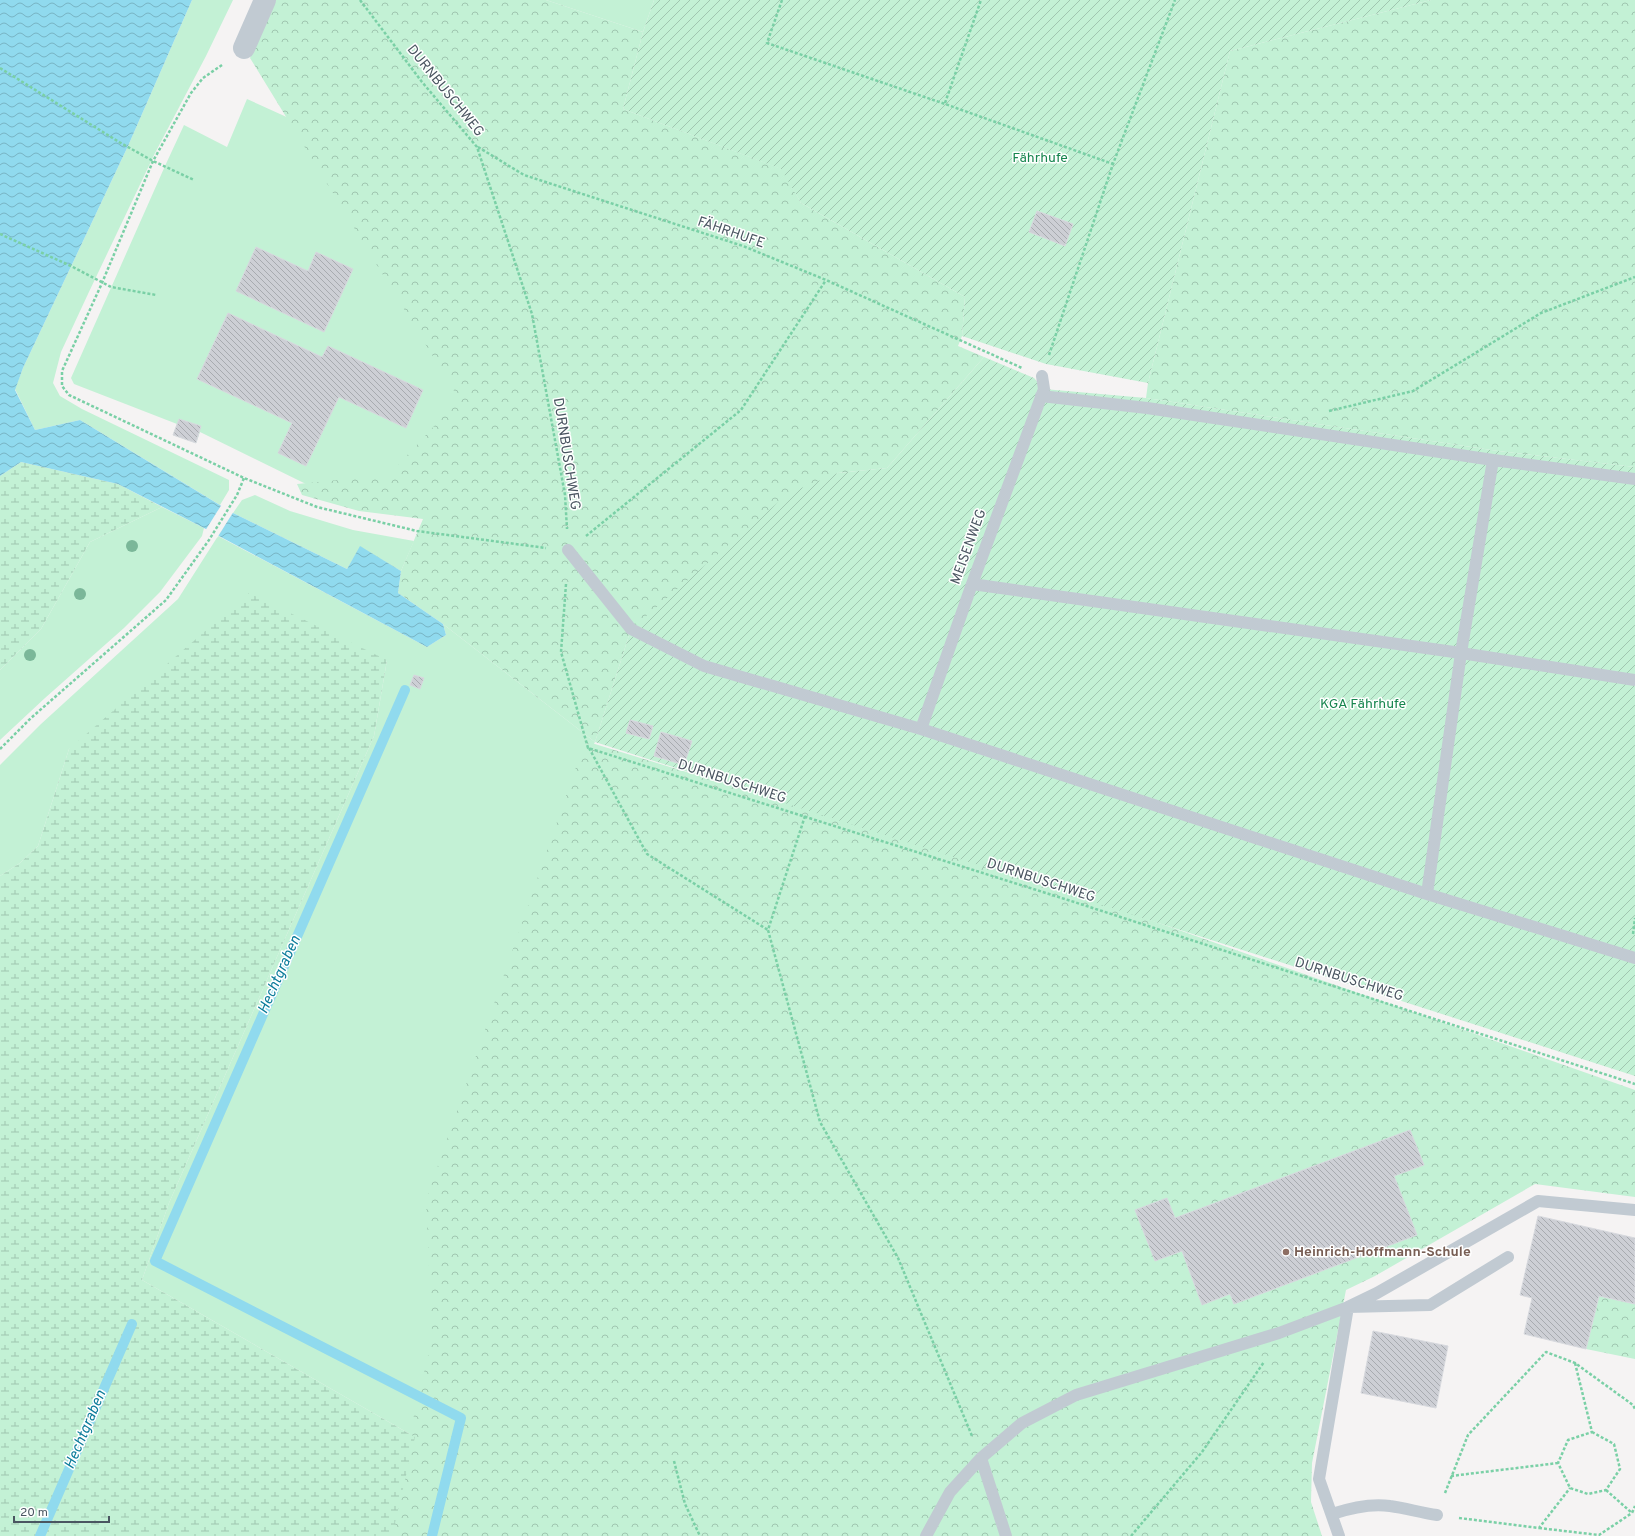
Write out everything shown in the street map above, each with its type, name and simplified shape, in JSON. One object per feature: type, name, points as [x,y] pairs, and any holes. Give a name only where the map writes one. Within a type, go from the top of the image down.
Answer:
[{"type":"street","points":[[244,48],[265,0]]},
{"type":"lane","name":"MEISENWEG","points":[[921,729],[972,584],[1044,389],[1042,376]]},
{"type":"lane","points":[[1041,396],[1155,409],[1493,460],[1635,479]]},
{"type":"lane","points":[[1427,894],[1460,653],[1493,460]]},
{"type":"lane","points":[[568,550],[631,629],[704,666],[921,729],[1427,894],[1635,958]]},
{"type":"lane","points":[[972,584],[1460,653],[1635,680]]},
{"type":"lane","points":[[926,1536],[950,1492],[981,1458],[1022,1423],[1076,1395],[1279,1333],[1348,1307],[1377,1293],[1538,1201],[1635,1210]]},
{"type":"lane","points":[[1348,1307],[1430,1305],[1508,1256]]},
{"type":"lane","points":[[1339,1536],[1319,1479],[1348,1307]]},
{"type":"lane","points":[[981,1458],[1006,1536]]},
{"type":"lane","points":[[1332,1514],[1354,1507],[1389,1506],[1437,1515]]},
{"type":"path","name":"DURNBUSCHWEG","points":[[360,0],[422,82],[477,147],[532,314],[565,495],[568,550],[561,652],[588,748],[1068,900],[1635,1084]]},
{"type":"path","points":[[782,0],[767,43],[1113,164]]},
{"type":"path","points":[[945,104],[981,0]]},
{"type":"path","points":[[1042,376],[1113,164],[1175,0]]},
{"type":"path","points":[[244,48],[203,78],[191,93],[153,161],[102,283],[62,371],[62,386],[69,395],[244,478],[317,507],[417,531],[568,550],[741,410],[826,280]]},
{"type":"path","points":[[0,68],[119,142],[153,161],[194,180]]},
{"type":"path","name":"FÄHRHUFE","points":[[477,147],[524,175],[743,246],[826,280],[1042,376]]},
{"type":"path","points":[[0,234],[72,266],[111,287],[156,295]]},
{"type":"path","points":[[1322,413],[1413,391],[1541,313],[1635,277]]},
{"type":"path","points":[[0,749],[31,718],[166,600],[209,540],[236,495],[244,478]]},
{"type":"path","points":[[588,748],[647,854],[768,930]]},
{"type":"path","points":[[805,816],[768,930],[820,1122],[898,1258],[981,1458]]},
{"type":"path","points":[[1131,1536],[1202,1452],[1265,1361],[1279,1333]]},
{"type":"path","points":[[1635,1409],[1634,1404],[1575,1363],[1546,1352],[1468,1435],[1437,1515],[1599,1535],[1632,1513],[1635,1506]]},
{"type":"path","points":[[1575,1363],[1592,1432]]},
{"type":"path","points":[[1592,1432],[1614,1444],[1620,1469],[1606,1490],[1588,1494],[1570,1488],[1558,1463],[1568,1440],[1592,1432]]},
{"type":"path","points":[[674,1461],[685,1504],[700,1536]]},
{"type":"path","points":[[1451,1476],[1558,1463]]},
{"type":"path","points":[[1539,1528],[1570,1488]]},
{"type":"path","points":[[1606,1490],[1632,1513]]},
{"type":"green space","points":[[192,0],[233,0],[206,56],[155,153],[88,294],[61,352],[53,383],[60,396],[82,409],[229,480],[229,490],[220,505],[80,420],[35,430],[15,389],[23,368],[128,146]]},
{"type":"green space","points":[[276,0],[546,0],[643,32],[623,109],[782,169],[801,203],[965,297],[962,336],[958,346],[984,357],[887,468],[838,473],[631,629],[595,742],[443,624],[398,593],[401,571],[423,519],[359,511],[302,495],[297,484],[389,475],[459,399],[250,58]]},
{"type":"green space","points":[[546,0],[654,0],[643,32]]},
{"type":"green space","name":"Fährhufe","points":[[654,0],[1431,0],[1230,51],[1148,383],[1046,364],[962,336],[965,297],[801,203],[781,169],[623,109],[643,32]]},
{"type":"green space","points":[[1431,0],[1635,0],[1635,467],[1498,451],[1146,398],[1148,383],[1230,51]]},
{"type":"green space","points":[[247,99],[333,138],[490,340],[431,473],[306,484],[200,432],[196,443],[173,435],[177,424],[74,384],[71,378],[184,125],[227,147]]},
{"type":"green space","name":"KGA Fährhufe","points":[[984,357],[1034,378],[1044,389],[1146,398],[1498,451],[1635,467],[1635,1076],[595,742],[631,629],[789,493],[838,473],[887,468]]},
{"type":"green space","points":[[21,462],[118,484],[162,507],[90,542],[41,629],[0,670],[0,476]]},
{"type":"green space","points":[[255,495],[290,511],[353,530],[414,541],[401,571],[360,547],[347,569],[233,513],[242,500]]},
{"type":"green space","points":[[162,507],[204,528],[202,536],[160,592],[124,628],[0,740],[0,670],[41,629],[90,542]]},
{"type":"green space","points":[[218,536],[427,647],[446,635],[443,624],[595,742],[587,757],[434,1355],[415,1437],[142,1280],[169,1203],[374,736],[387,660],[69,749],[38,846],[20,863],[0,876],[0,765],[41,724],[178,599]]},
{"type":"green space","points":[[249,593],[387,660],[374,736],[169,1203],[142,1280],[415,1437],[392,1536],[0,1536],[0,876],[20,863],[38,846],[69,749]]},
{"type":"green space","points":[[585,741],[1062,889],[1635,1090],[1635,1197],[1535,1184],[1375,1276],[1346,1290],[1312,1463],[1311,1502],[1322,1536],[386,1536],[432,1338],[426,1200]]},
{"type":"green space","points":[[1599,1296],[1635,1304],[1635,1359],[1586,1349]]},
{"type":"water","points":[[0,0],[192,0],[128,146],[23,368],[15,390],[35,430],[80,420],[233,513],[347,569],[360,546],[401,571],[398,593],[443,624],[446,635],[427,647],[204,528],[118,484],[21,462],[0,476]]},
{"type":"pier","points":[[222,504],[234,511],[217,538],[205,531]]},
{"type":"building","points":[[1037,211],[1073,224],[1065,246],[1029,232]]},
{"type":"building","points":[[256,247],[308,271],[316,252],[353,269],[324,332],[236,291]]},
{"type":"building","points":[[228,313],[322,357],[328,346],[423,390],[406,428],[339,397],[306,466],[278,453],[292,423],[197,379]]},
{"type":"building","points":[[179,419],[201,426],[196,443],[173,435]]},
{"type":"building","points":[[414,675],[424,678],[420,689],[410,685]]},
{"type":"building","points":[[630,720],[653,726],[649,739],[626,733]]},
{"type":"building","points":[[661,732],[692,741],[684,765],[654,756]]},
{"type":"building","points":[[1410,1130],[1424,1165],[1394,1176],[1417,1235],[1234,1304],[1230,1294],[1202,1305],[1182,1251],[1155,1261],[1135,1210],[1167,1198],[1175,1218]]},
{"type":"building","points":[[1538,1216],[1635,1238],[1635,1304],[1599,1296],[1586,1349],[1524,1334],[1532,1298],[1520,1295]]},
{"type":"building","points":[[1373,1331],[1448,1346],[1436,1408],[1361,1393]]},
{"type":"waterway","name":"Hechtgraben","points":[[405,690],[155,1261],[461,1418],[432,1536]]},
{"type":"waterway","name":"Hechtgraben","points":[[40,1536],[132,1324]]},
{"type":"place","name":"Heinrich-Hoffmann-Schule","points":[[1286,1252]]}]
